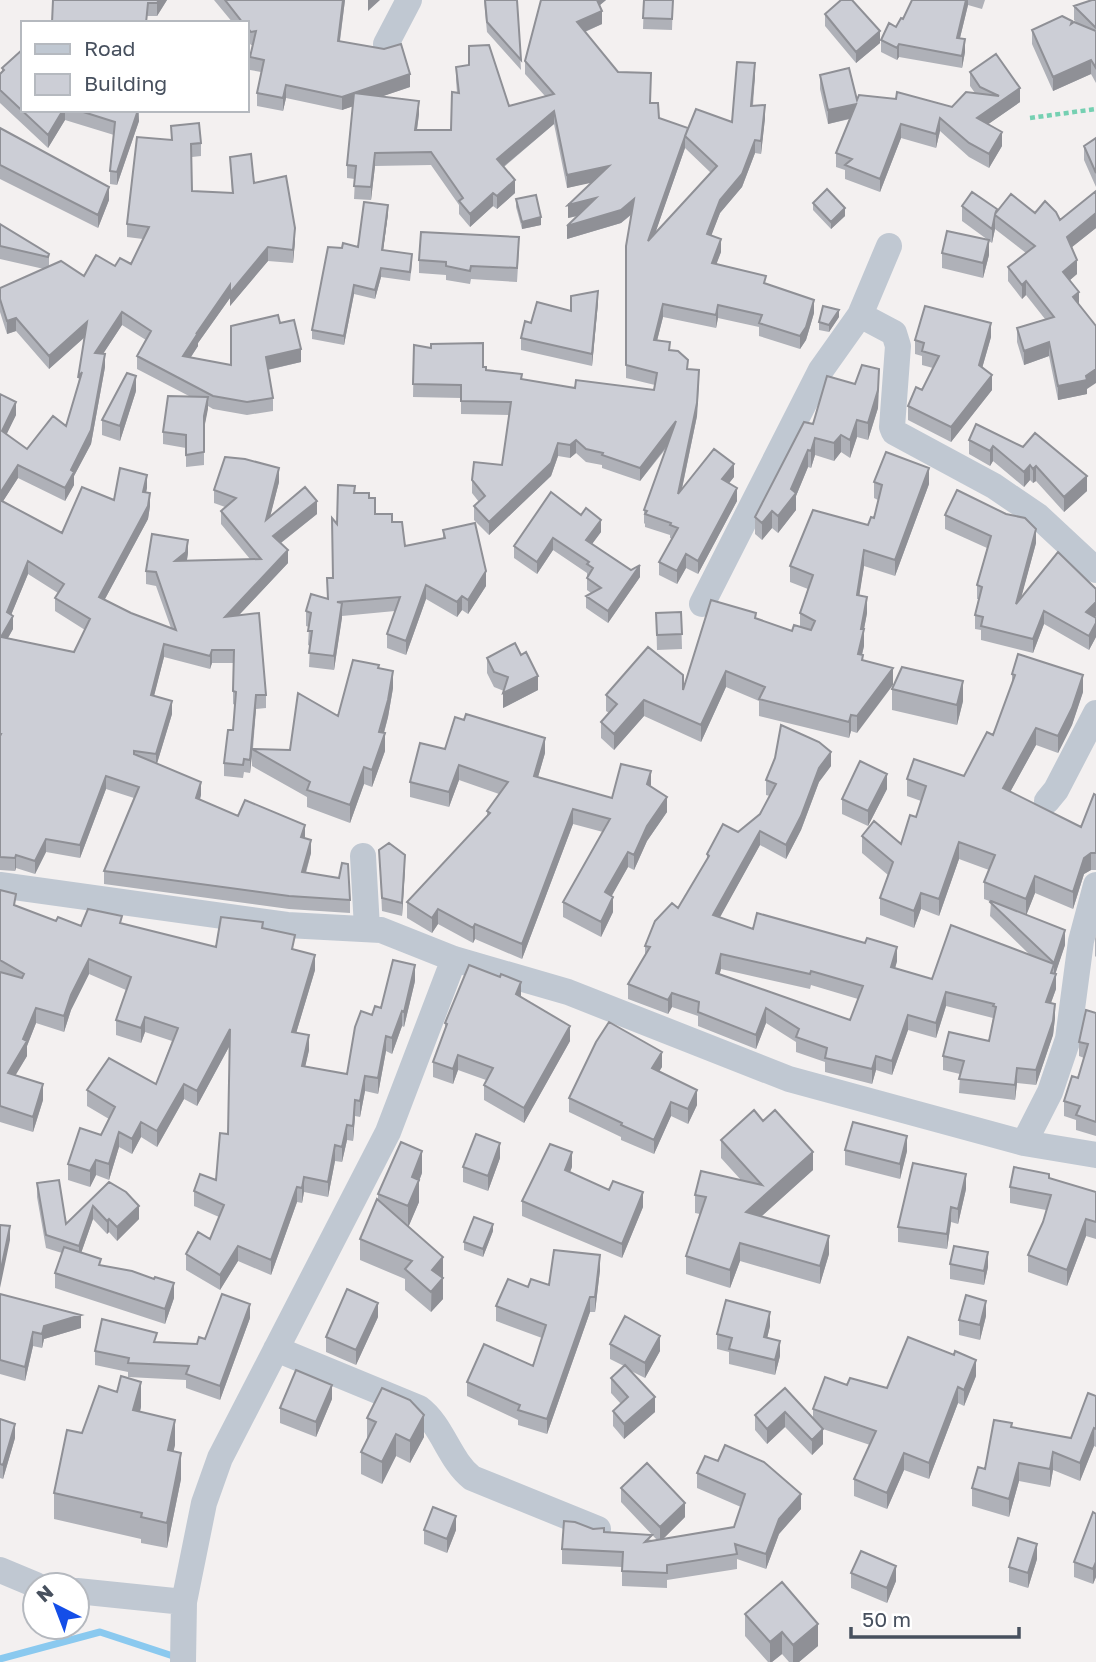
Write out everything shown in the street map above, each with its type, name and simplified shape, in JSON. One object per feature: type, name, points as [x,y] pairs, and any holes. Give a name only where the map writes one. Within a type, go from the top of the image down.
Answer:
[{"type":"street","points":[[386,44],[408,0]]},
{"type":"street","points":[[702,604],[821,370],[860,315],[889,246]]},
{"type":"street","points":[[860,315],[894,333],[897,338],[892,426],[894,432],[994,486],[1038,516],[1096,570]]},
{"type":"street","points":[[1047,801],[1056,790],[1096,713]]},
{"type":"street","points":[[363,856],[367,928]]},
{"type":"street","points":[[0,885],[288,925],[367,928],[397,935],[454,959],[568,992],[789,1079],[1024,1143],[1096,1155]]},
{"type":"street","points":[[1024,1143],[1050,1092],[1068,1039],[1081,941],[1096,885]]},
{"type":"street","points":[[183,1658],[184,1602],[204,1503],[220,1458],[388,1132],[454,959]]},
{"type":"street","points":[[276,1349],[419,1408],[432,1421],[458,1463],[472,1478],[598,1529]]},
{"type":"street","points":[[0,1570],[21,1579]]},
{"type":"street","points":[[91,1592],[184,1602]]},
{"type":"path","points":[[1031,118],[1096,108]]},
{"type":"building","points":[[53,0],[159,0],[157,3],[148,3],[146,21],[52,21]]},
{"type":"building","points":[[225,0],[343,0],[338,41],[384,49],[401,44],[410,74],[342,97],[286,85],[283,98],[257,93],[264,60],[250,57],[256,31],[251,32],[248,28],[248,21],[241,21]]},
{"type":"building","points":[[485,0],[517,0],[521,60],[487,22]]},
{"type":"building","points":[[541,0],[597,0],[602,11],[577,22],[618,72],[651,73],[650,103],[658,103],[659,118],[688,128],[686,133],[696,109],[732,122],[737,62],[755,63],[751,106],[765,105],[761,141],[755,140],[742,174],[720,200],[707,234],[721,239],[712,263],[766,276],[764,283],[814,300],[806,327],[800,336],[759,323],[762,315],[718,305],[716,315],[663,304],[654,340],[670,342],[669,350],[678,351],[688,360],[687,369],[699,370],[697,403],[678,494],[714,449],[734,464],[722,479],[737,488],[698,561],[686,554],[677,571],[659,562],[678,528],[645,514],[647,511],[644,510],[676,421],[640,468],[586,449],[576,440],[570,445],[558,443],[551,463],[489,522],[474,506],[485,496],[472,480],[474,462],[502,465],[511,402],[461,401],[461,385],[413,384],[414,345],[431,348],[431,344],[483,343],[483,367],[486,367],[486,370],[522,374],[521,379],[575,388],[576,380],[654,390],[657,373],[626,365],[626,246],[634,199],[621,210],[567,226],[596,198],[568,205],[609,166],[567,175],[554,111],[497,159],[515,180],[497,196],[493,193],[470,214],[459,201],[463,198],[431,152],[375,153],[371,187],[354,186],[356,166],[347,165],[354,93],[419,101],[415,130],[451,130],[452,92],[459,93],[456,67],[469,65],[469,46],[489,45],[509,106],[554,94],[525,61]],"holes":[[[685,136],[717,166],[648,241]]]},
{"type":"building","points":[[644,0],[673,0],[672,19],[643,18]]},
{"type":"building","points":[[841,0],[852,0],[880,31],[856,52],[825,14]]},
{"type":"building","points":[[912,0],[966,0],[957,38],[965,39],[962,56],[899,44],[897,48],[881,40],[889,23],[896,27],[901,18],[903,19]]},
{"type":"building","points":[[1096,0],[1096,28],[1074,6]]},
{"type":"building","points":[[1062,16],[1072,21],[1071,24],[1074,22],[1096,31],[1096,68],[1091,60],[1053,77],[1032,30]]},
{"type":"building","points":[[21,51],[21,110],[0,90],[0,74],[4,70],[2,68]]},
{"type":"building","points":[[996,54],[1020,88],[977,118],[1002,132],[989,154],[969,143],[940,118],[936,134],[901,124],[880,179],[845,165],[852,159],[836,153],[856,104],[828,110],[820,75],[849,68],[857,100],[859,95],[896,99],[897,92],[952,107],[966,92],[999,96],[980,87],[970,72]]},
{"type":"building","points":[[23,112],[62,112],[48,135]]},
{"type":"building","points":[[83,112],[137,112],[117,172],[110,171],[115,122]]},
{"type":"building","points":[[199,123],[201,143],[191,144],[192,191],[233,193],[230,157],[251,154],[254,183],[286,176],[295,228],[293,250],[268,247],[230,293],[230,285],[183,356],[231,365],[231,326],[278,315],[280,323],[294,320],[301,349],[266,357],[273,398],[247,402],[213,396],[137,356],[151,331],[122,312],[95,353],[105,354],[91,430],[65,488],[18,465],[0,493],[0,394],[16,402],[2,431],[27,449],[53,416],[66,426],[82,372],[78,378],[87,322],[49,356],[16,318],[7,321],[0,299],[0,288],[61,261],[84,276],[96,255],[115,266],[120,258],[131,264],[149,227],[127,224],[137,137],[172,140],[171,126]]},
{"type":"building","points":[[0,128],[109,187],[98,215],[0,165]]},
{"type":"building","points":[[1096,138],[1096,173],[1084,146]]},
{"type":"building","points":[[827,189],[845,208],[831,222],[813,203]]},
{"type":"building","points":[[1096,191],[1096,213],[1067,237],[1077,260],[1063,272],[1079,292],[1073,297],[1096,326],[1096,369],[1086,376],[1087,380],[1058,386],[1049,342],[1024,351],[1017,328],[1054,317],[1026,281],[1022,285],[1008,267],[1035,246],[995,215],[992,229],[962,206],[972,192],[997,209],[995,214],[1011,194],[1035,213],[1045,201],[1060,220]]},
{"type":"building","points":[[536,195],[541,217],[522,222],[516,199]]},
{"type":"building","points":[[364,202],[388,205],[382,250],[412,254],[410,272],[381,268],[375,290],[354,285],[344,336],[312,330],[328,247],[342,248],[343,243],[358,247]]},
{"type":"building","points":[[0,224],[49,254],[48,257],[0,246]]},
{"type":"building","points":[[947,231],[989,240],[983,263],[942,253]]},
{"type":"building","points":[[421,232],[519,237],[517,268],[471,266],[470,271],[446,266],[446,262],[419,260]]},
{"type":"building","points":[[598,291],[592,354],[521,338],[525,321],[531,323],[537,302],[571,311],[571,296]]},
{"type":"building","points":[[823,306],[839,310],[829,325],[819,322]]},
{"type":"building","points":[[925,306],[991,323],[979,365],[992,375],[951,427],[908,406],[916,387],[922,390],[939,356],[922,351],[924,343],[915,340]]},
{"type":"building","points":[[862,365],[879,369],[878,390],[868,423],[857,420],[850,440],[841,435],[834,443],[815,438],[791,489],[796,493],[778,516],[772,511],[762,523],[755,517],[804,422],[813,424],[827,376],[855,384]]},
{"type":"building","points":[[127,373],[136,376],[120,426],[102,420]]},
{"type":"building","points":[[168,396],[208,397],[204,416],[204,452],[186,455],[186,435],[163,432]]},
{"type":"building","points":[[976,424],[1023,447],[1035,433],[1087,476],[1064,497],[1036,466],[1033,469],[1030,465],[1024,472],[993,446],[990,451],[969,440]]},
{"type":"building","points":[[886,452],[929,468],[895,560],[864,550],[857,595],[867,597],[858,654],[863,655],[862,660],[893,668],[857,716],[851,715],[849,722],[759,699],[765,687],[726,671],[701,725],[644,700],[614,734],[601,722],[617,704],[606,695],[648,647],[683,675],[683,690],[711,600],[756,613],[755,618],[792,631],[794,625],[811,630],[815,621],[800,613],[813,575],[790,566],[813,510],[868,525],[871,517],[874,518],[882,485],[874,482]]},
{"type":"building","points":[[225,457],[245,459],[279,468],[266,520],[305,487],[317,501],[273,536],[288,550],[225,617],[259,613],[266,695],[256,695],[250,760],[244,759],[243,765],[224,763],[228,730],[233,730],[236,692],[233,691],[234,650],[212,650],[210,656],[164,644],[151,695],[172,701],[156,754],[134,751],[134,754],[201,782],[196,798],[238,816],[245,800],[305,825],[301,837],[311,840],[302,872],[339,878],[342,863],[348,864],[350,900],[289,896],[104,871],[139,787],[106,776],[80,845],[46,839],[35,861],[16,855],[15,858],[0,857],[0,500],[62,533],[82,487],[114,500],[120,468],[147,475],[143,492],[150,493],[148,506],[99,597],[131,613],[176,630],[156,572],[146,571],[152,534],[188,540],[186,552],[175,561],[261,559],[221,511],[236,498],[214,490]],"holes":[[[28,561],[64,584],[55,598],[90,619],[74,652],[1,637],[13,616],[7,612]]]},
{"type":"building","points":[[338,485],[355,486],[354,493],[369,493],[369,498],[375,498],[375,514],[392,514],[392,522],[402,522],[405,546],[445,538],[443,530],[475,523],[486,571],[468,600],[462,596],[457,602],[426,585],[406,641],[387,634],[400,597],[337,602],[342,603],[334,656],[309,653],[311,613],[306,611],[311,594],[328,599],[327,578],[333,578],[332,518],[337,524]]},
{"type":"building","points":[[957,490],[1006,514],[1025,518],[1036,529],[1016,604],[1058,552],[1096,589],[1096,602],[1086,612],[1096,618],[1089,636],[1044,611],[1033,639],[981,626],[983,617],[975,615],[982,587],[977,585],[991,536],[945,515]]},
{"type":"building","points":[[551,492],[581,515],[586,508],[601,520],[586,540],[631,570],[640,565],[608,611],[586,596],[601,588],[587,578],[593,568],[587,564],[589,562],[553,538],[537,562],[514,546]]},
{"type":"building","points":[[681,612],[682,634],[657,635],[656,613]]},
{"type":"building","points":[[515,643],[521,655],[526,652],[538,676],[503,693],[508,677],[494,672],[487,658]]},
{"type":"building","points":[[1018,654],[1083,675],[1072,708],[1058,736],[1036,728],[1003,788],[1081,827],[1094,794],[1096,795],[1096,853],[1084,858],[1073,892],[1035,876],[1026,899],[984,882],[995,855],[959,842],[939,899],[921,893],[914,911],[880,898],[893,862],[862,836],[874,821],[901,844],[910,815],[916,817],[926,786],[907,779],[914,759],[964,776],[987,732],[993,735],[1015,675],[1012,674]]},
{"type":"building","points":[[353,660],[393,671],[379,732],[385,733],[372,770],[364,767],[350,805],[307,790],[310,782],[252,749],[290,750],[298,693],[338,716]]},
{"type":"building","points":[[902,667],[963,681],[957,705],[892,689]]},
{"type":"building","points":[[466,714],[545,738],[534,776],[612,798],[621,764],[651,771],[647,784],[667,797],[647,826],[634,855],[628,852],[605,892],[613,897],[601,922],[563,902],[610,819],[573,809],[522,944],[475,924],[473,928],[438,909],[432,918],[407,902],[490,813],[487,811],[508,782],[459,765],[449,792],[410,782],[420,743],[445,749],[455,717],[464,720]]},
{"type":"building","points":[[781,725],[819,742],[831,752],[819,768],[801,816],[786,845],[760,831],[713,915],[753,929],[757,913],[865,943],[867,938],[897,947],[891,967],[932,979],[951,925],[1054,964],[1051,973],[1056,974],[1046,1002],[1055,1004],[1053,1021],[1036,1070],[1017,1068],[1015,1085],[959,1079],[964,1061],[943,1056],[949,1032],[989,1041],[996,1007],[994,1004],[946,992],[936,1023],[908,1015],[892,1061],[876,1056],[872,1069],[825,1058],[827,1048],[796,1037],[799,1029],[766,1008],[756,1035],[698,1012],[699,1002],[672,993],[668,1000],[628,984],[650,947],[645,946],[655,921],[672,903],[678,908],[709,856],[707,854],[723,824],[738,832],[760,814],[776,784],[766,780],[775,758]],"holes":[[[721,954],[810,974],[811,971],[863,986],[850,1020],[716,973]]]},
{"type":"building","points":[[860,761],[887,774],[868,811],[842,799]]},
{"type":"building","points":[[389,843],[405,855],[402,903],[382,898],[379,850]]},
{"type":"building","points":[[0,890],[16,894],[14,905],[56,921],[58,917],[81,926],[88,909],[122,916],[120,923],[216,947],[221,917],[263,922],[262,928],[295,935],[292,949],[315,955],[292,1032],[309,1035],[302,1066],[347,1074],[355,1027],[361,1011],[372,1015],[375,1006],[381,1008],[393,960],[415,965],[404,1012],[402,1011],[392,1038],[386,1036],[378,1078],[365,1076],[360,1101],[355,1100],[353,1126],[347,1125],[342,1147],[335,1145],[328,1182],[304,1177],[302,1188],[297,1187],[271,1260],[238,1246],[220,1275],[186,1254],[198,1232],[210,1239],[224,1205],[194,1191],[200,1174],[216,1180],[220,1133],[228,1134],[230,1029],[197,1091],[184,1084],[157,1131],[141,1122],[132,1139],[119,1132],[109,1164],[96,1160],[90,1171],[68,1164],[80,1128],[101,1135],[115,1107],[87,1090],[109,1058],[156,1084],[178,1028],[145,1017],[141,1028],[116,1020],[131,977],[89,959],[64,1016],[36,1008],[23,1039],[27,1041],[8,1073],[43,1084],[33,1117],[0,1106],[0,972],[22,978],[24,974],[0,960]]},
{"type":"building","points":[[990,902],[1065,930],[1054,963]]},
{"type":"building","points":[[469,965],[521,982],[516,994],[570,1026],[524,1108],[484,1085],[493,1068],[458,1055],[453,1069],[433,1062],[447,1024],[445,1023]]},
{"type":"building","points":[[1086,1010],[1096,1013],[1096,1122],[1076,1115],[1080,1106],[1064,1101],[1072,1076],[1078,1078],[1088,1044],[1079,1042]]},
{"type":"building","points":[[609,1022],[662,1052],[652,1068],[697,1090],[688,1109],[671,1102],[654,1140],[569,1098],[596,1042]]},
{"type":"building","points":[[754,1110],[763,1121],[775,1110],[813,1152],[746,1212],[829,1236],[820,1266],[740,1243],[730,1270],[686,1256],[706,1197],[695,1195],[701,1171],[762,1185],[721,1140]]},
{"type":"building","points":[[853,1122],[907,1136],[900,1164],[845,1150]]},
{"type":"building","points":[[476,1134],[500,1143],[488,1176],[463,1167]]},
{"type":"building","points":[[401,1142],[422,1151],[412,1177],[419,1180],[408,1206],[378,1194]]},
{"type":"building","points":[[550,1144],[572,1152],[565,1170],[609,1190],[613,1181],[643,1192],[622,1244],[522,1201]]},
{"type":"building","points":[[913,1163],[966,1174],[958,1209],[951,1207],[947,1234],[898,1227]]},
{"type":"building","points":[[1014,1167],[1049,1174],[1049,1178],[1096,1192],[1096,1222],[1086,1219],[1067,1270],[1028,1255],[1043,1222],[1051,1195],[1010,1187]]},
{"type":"building","points":[[59,1180],[66,1224],[109,1182],[126,1192],[139,1206],[117,1227],[93,1206],[79,1246],[46,1235],[37,1183]]},
{"type":"building","points":[[377,1199],[443,1257],[432,1270],[443,1278],[431,1292],[405,1269],[412,1261],[360,1239]]},
{"type":"building","points":[[474,1217],[493,1224],[483,1249],[464,1242]]},
{"type":"building","points":[[0,1225],[10,1226],[0,1274]]},
{"type":"building","points":[[954,1246],[988,1252],[984,1271],[950,1264]]},
{"type":"building","points":[[64,1247],[101,1259],[99,1265],[174,1283],[165,1309],[55,1273]]},
{"type":"building","points":[[554,1250],[600,1255],[595,1297],[590,1297],[547,1419],[518,1410],[520,1405],[467,1382],[484,1344],[533,1366],[546,1325],[496,1306],[508,1279],[528,1287],[531,1279],[549,1285]]},
{"type":"building","points":[[347,1289],[378,1303],[356,1350],[326,1337]]},
{"type":"building","points":[[0,1294],[81,1315],[44,1326],[42,1334],[33,1332],[25,1367],[0,1360]]},
{"type":"building","points":[[222,1294],[250,1304],[220,1386],[186,1374],[189,1366],[128,1363],[129,1358],[95,1351],[102,1319],[157,1333],[154,1342],[197,1344],[199,1337],[205,1339]]},
{"type":"building","points":[[966,1295],[986,1301],[980,1325],[959,1320]]},
{"type":"building","points":[[726,1300],[770,1312],[764,1337],[780,1341],[775,1360],[729,1349],[732,1338],[717,1334]]},
{"type":"building","points":[[625,1316],[660,1336],[645,1363],[610,1344]]},
{"type":"building","points":[[908,1337],[954,1355],[955,1351],[976,1360],[964,1390],[958,1387],[929,1463],[904,1453],[887,1493],[854,1479],[876,1431],[813,1409],[825,1377],[847,1385],[850,1378],[887,1388]]},
{"type":"building","points":[[625,1365],[655,1397],[624,1424],[613,1411],[628,1397],[611,1378]]},
{"type":"building","points":[[296,1370],[332,1385],[316,1422],[280,1408]]},
{"type":"building","points":[[121,1376],[141,1382],[133,1410],[175,1420],[168,1450],[181,1453],[167,1523],[141,1517],[142,1513],[54,1493],[67,1430],[82,1433],[99,1386],[117,1392]]},
{"type":"building","points":[[382,1388],[410,1400],[424,1415],[410,1441],[396,1434],[382,1462],[361,1452],[376,1422],[367,1418]]},
{"type":"building","points":[[785,1388],[823,1429],[812,1440],[785,1412],[767,1429],[755,1415]]},
{"type":"building","points":[[1088,1393],[1096,1396],[1096,1429],[1094,1428],[1080,1463],[1053,1452],[1050,1469],[1019,1463],[1009,1499],[972,1488],[978,1467],[985,1469],[994,1420],[1012,1423],[1011,1427],[1071,1438]]},
{"type":"building","points":[[0,1419],[15,1424],[3,1465],[0,1464]]},
{"type":"building","points":[[725,1445],[764,1462],[801,1494],[779,1519],[766,1554],[735,1544],[737,1554],[667,1565],[667,1573],[622,1571],[623,1552],[562,1549],[564,1521],[593,1529],[604,1528],[604,1532],[652,1535],[645,1542],[734,1527],[745,1494],[697,1473],[705,1456],[718,1461]]},
{"type":"building","points":[[647,1463],[685,1503],[660,1527],[621,1488]]},
{"type":"building","points":[[433,1507],[456,1516],[447,1539],[424,1530]]},
{"type":"building","points":[[1093,1512],[1096,1514],[1096,1562],[1093,1569],[1074,1562]]},
{"type":"building","points":[[1018,1538],[1037,1544],[1028,1573],[1009,1567]]},
{"type":"building","points":[[861,1551],[896,1566],[887,1588],[851,1573]]},
{"type":"building","points":[[782,1582],[818,1624],[793,1645],[782,1632],[770,1642],[745,1614]]},
{"type":"waterway","points":[[0,1659],[100,1632],[179,1658]]}]
